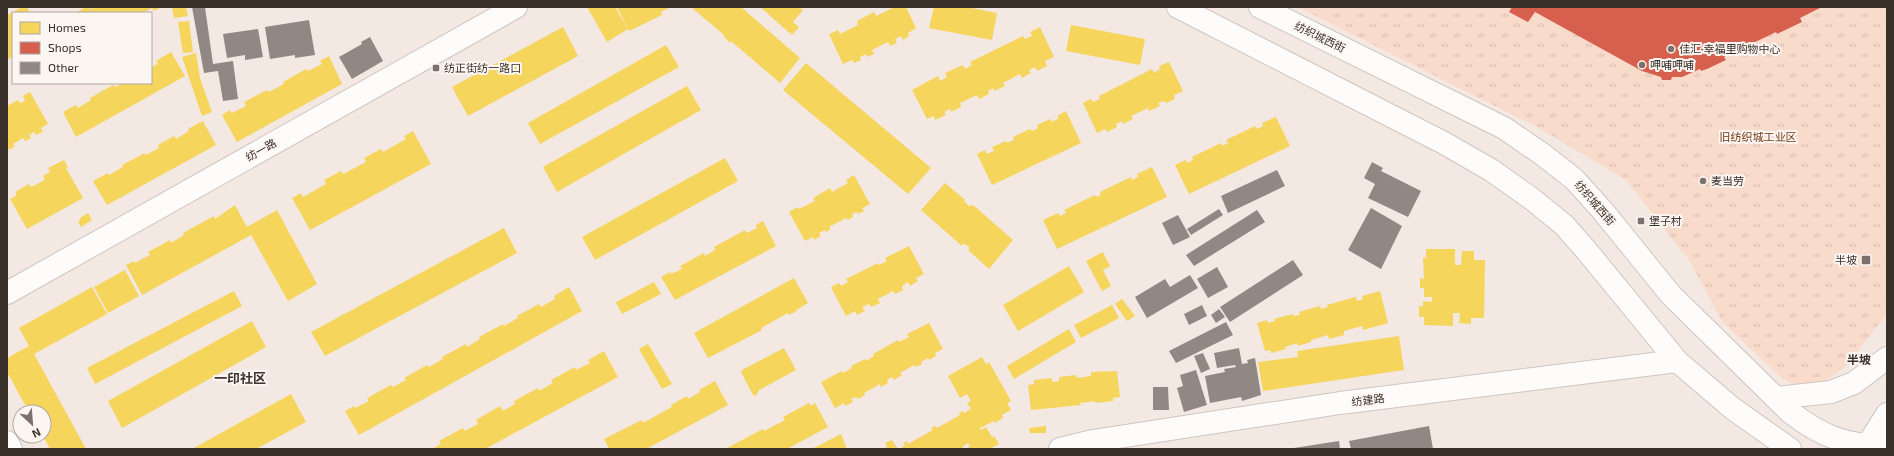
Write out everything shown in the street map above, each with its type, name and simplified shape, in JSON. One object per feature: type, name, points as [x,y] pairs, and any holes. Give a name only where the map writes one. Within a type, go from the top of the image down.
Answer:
[{"type":"main road","name":"纺一路","points":[[7,293],[516,7]]},
{"type":"main road","points":[[1178,7],[1437,140],[1491,170],[1532,199],[1564,225],[1677,361],[1732,408],[1790,449]]},
{"type":"main road","name":"纺织城西街","points":[[1260,7],[1504,128],[1542,154],[1574,178],[1671,295],[1790,412],[1810,428],[1834,438],[1873,447]]},
{"type":"main road","points":[[1776,398],[1831,392],[1854,383],[1887,358]]},
{"type":"main road","name":"纺建路","points":[[1060,449],[1093,441],[1340,403],[1677,361]]},
{"type":"main road","points":[[1732,408],[1768,449]]},
{"type":"main road","points":[[1873,447],[1887,414]]},
{"type":"main road","points":[[7,442],[11,449]]},
{"type":"green space","name":"旧纺织城工业区","points":[[1298,7],[1887,7],[1887,314],[1845,367],[1830,378],[1816,384],[1795,385],[1782,378],[1723,323],[1689,260],[1626,180],[1541,129]]},
{"type":"building: Homes","points":[[22,7],[27,7],[30,12],[13,12]]},
{"type":"building: Homes","points":[[86,7],[91,9],[94,7],[162,7],[154,11],[152,8],[145,12],[77,12]]},
{"type":"building: Homes","points":[[172,7],[186,7],[188,16],[174,18]]},
{"type":"building: Homes","points":[[587,7],[615,7],[628,29],[607,42]]},
{"type":"building: Homes","points":[[617,7],[671,7],[661,12],[662,15],[629,31]]},
{"type":"building: Homes","points":[[691,7],[741,7],[800,58],[780,83],[731,41],[730,43],[724,35]]},
{"type":"building: Homes","points":[[760,7],[799,7],[803,10],[793,22],[799,27],[792,35]]},
{"type":"building: Homes","points":[[895,7],[906,7],[916,28],[908,33],[909,36],[903,40],[901,36],[895,39],[897,43],[890,46],[888,42],[872,50],[874,54],[867,57],[866,54],[860,57],[861,60],[854,63],[852,60],[843,64],[829,34],[838,30],[840,34],[858,25],[857,21],[874,12],[876,16]]},
{"type":"building: Homes","points":[[934,7],[967,7],[997,13],[992,40],[929,28]]},
{"type":"building: Homes","points":[[12,12],[12,57],[9,59],[7,55],[7,15]]},
{"type":"building: Homes","points":[[189,21],[193,52],[183,53],[178,22]]},
{"type":"building: Homes","points":[[1071,25],[1145,39],[1140,65],[1066,51]]},
{"type":"building: Homes","points":[[563,27],[578,56],[468,116],[452,87]]},
{"type":"building: Homes","points":[[1040,27],[1054,57],[1045,61],[1047,66],[1037,71],[1035,67],[1029,70],[1031,73],[1022,78],[1020,74],[1003,83],[1005,86],[994,91],[993,88],[988,91],[989,94],[979,99],[977,95],[960,103],[961,107],[951,112],[950,109],[944,112],[946,115],[935,120],[934,116],[927,119],[912,90],[938,76],[940,81],[947,77],[945,73],[963,65],[965,69],[972,65],[970,62],[1023,36],[1025,39],[1032,36],[1030,32]]},
{"type":"building: Homes","points":[[666,45],[679,67],[540,144],[528,123]]},
{"type":"building: Homes","points":[[171,52],[185,76],[76,137],[63,112],[76,105],[78,108],[91,100],[90,98],[113,85],[115,87],[121,84],[152,84],[152,67],[158,64],[156,61]]},
{"type":"building: Homes","points":[[196,53],[200,78],[212,112],[202,116],[182,57]]},
{"type":"building: Homes","points":[[329,56],[342,84],[237,142],[222,115],[230,110],[232,113],[246,106],[244,102],[267,90],[269,92],[306,69],[308,71],[322,64],[320,61]]},
{"type":"building: Homes","points":[[1169,62],[1183,91],[1174,95],[1175,99],[1166,103],[1164,101],[1158,103],[1160,106],[1149,111],[1148,108],[1131,116],[1133,119],[1123,124],[1122,121],[1116,124],[1117,127],[1107,132],[1105,129],[1097,133],[1083,103],[1091,99],[1093,102],[1100,99],[1099,96],[1152,69],[1154,73],[1160,69],[1159,66]]},
{"type":"building: Homes","points":[[806,63],[931,168],[908,194],[783,90]]},
{"type":"building: Homes","points":[[687,86],[701,110],[557,192],[543,167]]},
{"type":"building: Homes","points":[[30,92],[48,124],[41,128],[43,132],[36,135],[34,132],[29,135],[31,138],[25,141],[23,138],[13,144],[15,146],[9,150],[7,146],[7,106],[18,100],[20,103],[25,101],[23,96]]},
{"type":"building: Homes","points":[[1066,111],[1081,143],[992,185],[977,154],[985,150],[987,154],[994,151],[992,147],[1006,141],[1007,143],[1014,140],[1013,137],[1030,129],[1032,131],[1038,128],[1037,125],[1050,119],[1052,122],[1059,118],[1057,116]]},
{"type":"building: Homes","points":[[1276,117],[1290,146],[1189,194],[1175,165],[1186,160],[1187,163],[1193,160],[1192,157],[1221,143],[1222,146],[1228,143],[1226,140],[1255,126],[1257,129],[1263,126],[1262,123]]},
{"type":"building: Homes","points":[[203,121],[216,145],[107,205],[93,181],[108,173],[109,175],[123,167],[122,165],[145,153],[146,155],[159,148],[158,145],[174,136],[176,139],[189,131],[188,129]]},
{"type":"building: Homes","points":[[413,131],[431,164],[310,230],[292,198],[301,193],[303,197],[326,184],[324,180],[341,171],[343,174],[366,162],[364,158],[381,149],[383,152],[406,139],[404,136]]},
{"type":"building: Homes","points":[[725,158],[738,181],[595,260],[582,237]]},
{"type":"building: Homes","points":[[64,160],[68,167],[66,168],[83,198],[27,229],[10,199],[17,195],[15,192],[29,184],[31,187],[45,180],[43,176],[50,172],[48,168]]},
{"type":"building: Homes","points":[[1152,167],[1167,197],[1057,249],[1043,220],[1058,213],[1060,216],[1066,213],[1064,210],[1095,195],[1096,197],[1101,195],[1100,192],[1131,177],[1132,180],[1138,177],[1137,174]]},
{"type":"building: Homes","points":[[854,175],[870,204],[862,208],[864,211],[858,214],[857,212],[852,214],[853,217],[848,220],[846,218],[829,227],[831,229],[826,232],[825,230],[819,233],[821,236],[814,240],[813,237],[805,241],[789,212],[815,201],[813,198],[830,188],[832,192],[848,183],[846,180]]},
{"type":"building: Homes","points":[[945,183],[965,200],[964,201],[969,206],[973,205],[1013,240],[989,269],[968,250],[970,248],[965,244],[961,245],[921,210]]},
{"type":"building: Homes","points":[[235,205],[247,227],[277,210],[317,284],[288,301],[251,235],[142,295],[126,265],[134,261],[135,263],[150,255],[148,252],[170,240],[171,243],[184,235],[183,233],[214,216],[215,219]]},
{"type":"building: Homes","points":[[88,213],[92,220],[81,227],[78,222],[80,218]]},
{"type":"building: Homes","points":[[763,221],[776,246],[675,300],[661,277],[670,272],[671,274],[682,269],[680,266],[704,253],[705,256],[715,250],[714,247],[745,230],[747,233],[757,228],[756,225]]},
{"type":"building: Homes","points":[[504,228],[517,253],[325,356],[311,332]]},
{"type":"building: Homes","points":[[909,246],[924,274],[916,278],[918,281],[910,286],[908,282],[902,286],[903,290],[895,294],[893,291],[878,299],[880,303],[871,307],[869,304],[862,307],[865,311],[857,315],[855,311],[846,316],[831,287],[839,283],[841,286],[848,282],[846,279],[878,263],[879,265],[887,261],[885,258]]},
{"type":"building: Homes","points":[[1426,249],[1455,249],[1455,265],[1461,265],[1462,251],[1474,251],[1474,260],[1485,260],[1484,318],[1471,318],[1471,324],[1459,323],[1460,313],[1453,313],[1453,326],[1424,325],[1424,317],[1419,317],[1419,306],[1423,306],[1423,301],[1432,302],[1432,297],[1424,297],[1424,288],[1420,288],[1420,278],[1424,279],[1423,258],[1426,258]]},
{"type":"building: Homes","points":[[1103,252],[1110,266],[1103,270],[1111,286],[1102,291],[1086,261]]},
{"type":"building: Homes","points":[[1069,266],[1084,292],[1018,331],[1003,305]]},
{"type":"building: Homes","points":[[125,270],[139,296],[108,313],[94,287]]},
{"type":"building: Homes","points":[[794,278],[808,303],[796,310],[797,311],[789,315],[788,313],[761,328],[762,330],[708,358],[694,333]]},
{"type":"building: Homes","points":[[654,282],[661,294],[622,314],[616,302]]},
{"type":"building: Homes","points":[[92,287],[107,314],[34,354],[86,449],[50,449],[47,444],[52,444],[52,404],[25,404],[7,372],[7,358],[29,346],[19,328]]},
{"type":"building: Homes","points":[[569,287],[582,311],[359,435],[345,411],[369,401],[367,398],[391,385],[393,387],[406,380],[404,378],[427,365],[429,367],[443,359],[442,357],[466,344],[467,347],[480,339],[479,337],[503,324],[504,326],[518,318],[517,316],[539,304],[541,307],[555,299],[554,296]]},
{"type":"building: Homes","points":[[234,291],[242,306],[95,384],[87,368]]},
{"type":"building: Homes","points":[[1380,291],[1388,323],[1363,330],[1362,326],[1344,331],[1344,335],[1329,339],[1328,335],[1298,346],[1297,343],[1285,347],[1286,349],[1271,353],[1270,350],[1265,351],[1257,323],[1267,320],[1268,323],[1275,321],[1274,319],[1293,314],[1293,316],[1300,315],[1299,312],[1320,306],[1321,309],[1328,307],[1327,305],[1356,297],[1357,301],[1363,299],[1362,296]]},
{"type":"building: Homes","points":[[1122,299],[1135,316],[1127,321],[1115,304]]},
{"type":"building: Homes","points":[[1112,305],[1119,318],[1081,338],[1074,325]]},
{"type":"building: Homes","points":[[252,321],[266,347],[122,428],[108,401]]},
{"type":"building: Homes","points":[[929,323],[943,349],[935,353],[936,356],[929,360],[928,358],[921,362],[922,364],[916,367],[914,365],[900,373],[902,375],[894,380],[892,377],[887,380],[888,383],[881,387],[880,384],[864,393],[865,395],[858,399],[856,397],[851,399],[853,402],[845,406],[844,403],[835,408],[821,382],[842,371],[843,373],[852,368],[851,366],[865,359],[866,361],[874,356],[873,354],[898,340],[899,342],[909,337],[907,334]]},
{"type":"building: Homes","points":[[1069,329],[1076,342],[1014,379],[1007,366]]},
{"type":"building: Homes","points":[[1399,336],[1404,370],[1263,391],[1258,362],[1298,357],[1297,351]]},
{"type":"building: Homes","points":[[648,344],[672,384],[662,389],[639,349]]},
{"type":"building: Homes","points":[[784,348],[796,370],[759,390],[756,396],[753,395],[741,372],[742,370]]},
{"type":"building: Homes","points":[[604,351],[618,377],[485,449],[432,449],[441,444],[439,441],[463,428],[465,431],[478,424],[476,420],[500,406],[503,411],[515,404],[514,401],[538,388],[539,391],[553,383],[551,380],[575,367],[576,370],[590,363],[588,360]]},
{"type":"building: Homes","points":[[982,357],[986,364],[989,362],[1011,401],[1007,403],[1011,410],[1002,415],[1003,418],[995,423],[994,421],[980,428],[981,430],[986,427],[992,437],[994,436],[999,444],[990,449],[966,449],[970,446],[968,443],[963,446],[963,449],[899,449],[905,445],[903,443],[907,441],[908,444],[933,430],[931,428],[935,426],[937,428],[960,415],[959,413],[963,411],[964,413],[971,409],[967,403],[971,401],[967,394],[960,398],[948,376]]},
{"type":"building: Homes","points":[[1117,371],[1120,397],[1113,398],[1113,401],[1095,403],[1095,401],[1080,403],[1081,405],[1031,410],[1028,385],[1034,384],[1034,380],[1052,378],[1052,382],[1059,381],[1059,377],[1076,375],[1077,378],[1091,376],[1091,372]]},
{"type":"building: Homes","points":[[715,381],[728,405],[646,449],[609,449],[604,439],[642,420],[643,423],[672,407],[671,405],[687,396],[688,399],[700,392],[699,390]]},
{"type":"building: Homes","points":[[291,394],[306,422],[256,449],[192,449]]},
{"type":"building: Homes","points":[[809,403],[811,406],[815,403],[828,427],[787,449],[725,449],[763,429],[764,431],[785,420],[783,417]]},
{"type":"building: Homes","points":[[1046,426],[1046,433],[1030,433],[1029,428]]},
{"type":"building: Homes","points":[[841,434],[847,449],[812,449]]},
{"type":"building: Homes","points":[[892,440],[898,449],[883,449],[887,447],[885,443]]},
{"type":"building: Shops","name":"佳汇·幸福里购物中心","points":[[1512,7],[1822,7],[1800,18],[1802,22],[1777,34],[1776,32],[1724,57],[1726,60],[1707,69],[1701,71],[1700,69],[1682,77],[1672,77],[1671,80],[1662,80],[1661,77],[1642,71],[1535,12],[1528,22],[1509,12]]},
{"type":"building: Other","points":[[192,7],[205,7],[213,64],[233,61],[238,99],[223,101],[218,71],[204,73]]},
{"type":"building: Other","points":[[309,20],[315,55],[295,58],[295,55],[270,59],[265,27]]},
{"type":"building: Other","points":[[258,29],[263,57],[245,60],[245,55],[227,58],[223,34]]},
{"type":"building: Other","points":[[370,37],[383,61],[352,79],[339,57],[362,44],[361,42]]},
{"type":"building: Other","points":[[1372,162],[1383,168],[1381,171],[1421,191],[1408,217],[1368,198],[1375,184],[1364,178]]},
{"type":"building: Other","points":[[1277,170],[1285,186],[1228,213],[1221,196]]},
{"type":"building: Other","points":[[1371,208],[1402,226],[1381,269],[1348,250]]},
{"type":"building: Other","points":[[1219,209],[1223,215],[1191,235],[1187,229]]},
{"type":"building: Other","points":[[1257,210],[1265,222],[1194,266],[1186,255]]},
{"type":"building: Other","points":[[1178,215],[1190,237],[1173,245],[1162,223]]},
{"type":"building: Other","points":[[1293,260],[1303,275],[1230,322],[1220,307]]},
{"type":"building: Other","points":[[1217,267],[1228,287],[1208,298],[1197,279]]},
{"type":"building: Other","points":[[1190,275],[1198,288],[1147,318],[1135,297],[1165,279],[1170,287]]},
{"type":"building: Other","points":[[1202,305],[1207,316],[1189,325],[1184,314]]},
{"type":"building: Other","points":[[1219,309],[1225,317],[1216,323],[1211,315]]},
{"type":"building: Other","points":[[1226,322],[1233,335],[1176,363],[1169,351]]},
{"type":"building: Other","points":[[1239,348],[1242,364],[1248,363],[1247,360],[1255,358],[1261,395],[1242,401],[1241,397],[1210,403],[1205,376],[1225,372],[1224,369],[1236,367],[1235,365],[1217,368],[1214,353]]},
{"type":"building: Other","points":[[1203,353],[1210,369],[1201,373],[1194,356]]},
{"type":"building: Other","points":[[1196,370],[1207,405],[1184,412],[1177,388],[1183,386],[1180,375]]},
{"type":"building: Other","points":[[1153,387],[1168,387],[1169,410],[1153,410]]},
{"type":"building: Other","points":[[1429,426],[1433,449],[1351,449],[1349,441]]},
{"type":"building: Other","points":[[1339,441],[1340,449],[1294,449],[1294,448]]},
{"type":"place","name":"佳汇·幸福里购物中心","points":[[1671,49]]},
{"type":"place","name":"呷哺呷哺","points":[[1642,65]]},
{"type":"place","name":"纺正街纺一路口","points":[[436,68]]},
{"type":"place","name":"麦当劳","points":[[1703,181]]},
{"type":"place","name":"堡子村","points":[[1641,221]]},
{"type":"place","name":"半坡","points":[[1866,260]]},
{"type":"district","name":"半坡","points":[[1859,360]]},
{"type":"district","name":"一印社区","points":[[240,378]]}]
